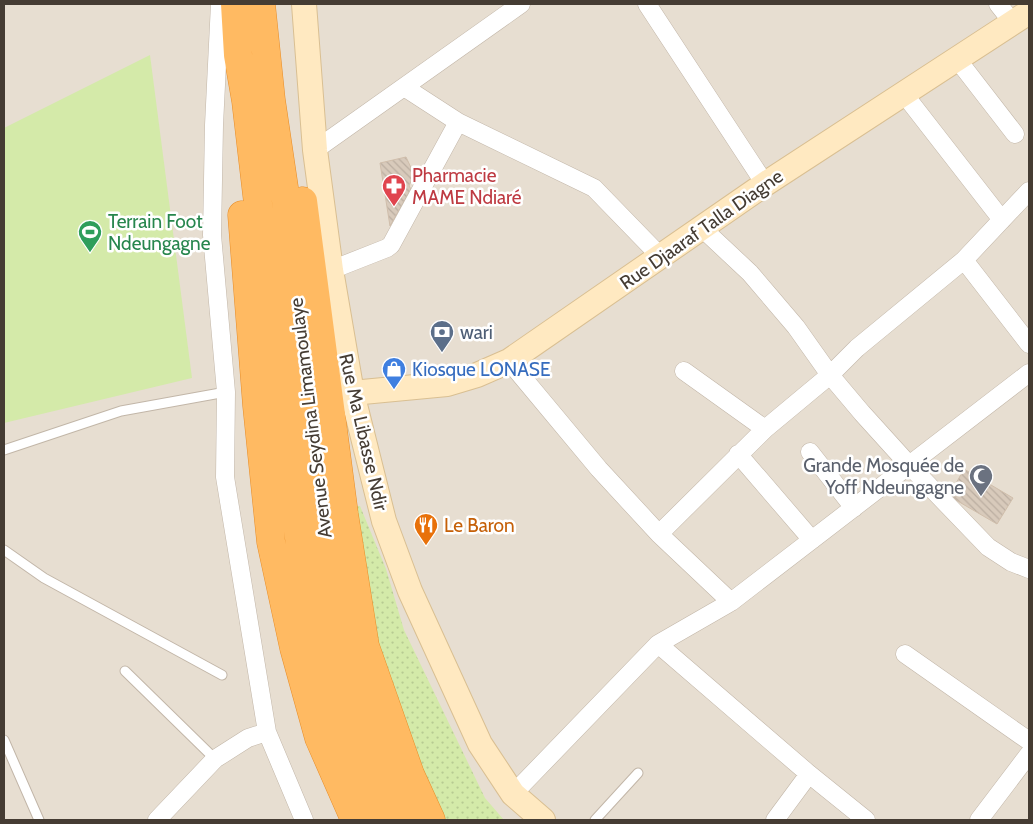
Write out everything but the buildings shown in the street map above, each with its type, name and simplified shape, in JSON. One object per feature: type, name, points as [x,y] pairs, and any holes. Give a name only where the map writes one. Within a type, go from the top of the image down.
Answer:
[{"type":"highway","name":"Avenue Seydina Limamoulaye","points":[[234,4],[238,55],[259,101],[286,200],[316,491],[333,608],[348,674],[363,720],[407,820]]},
{"type":"highway","name":"Avenue Seydina Limamoulaye","points":[[261,4],[259,101],[289,468],[313,636],[336,722],[357,779],[377,820]]},
{"type":"highway","points":[[259,101],[240,181],[246,283],[271,542],[294,648],[319,738],[355,820]]},
{"type":"highway","points":[[259,101],[305,205],[344,514],[365,646],[410,774],[431,820]]},
{"type":"street","points":[[220,4],[214,125],[212,235],[226,392],[225,477],[267,732],[304,820]]},
{"type":"street","name":"Rue Ma Libasse Ndir","points":[[304,4],[315,150],[331,270],[352,393],[384,521],[410,591],[480,744],[513,794],[543,820]]},
{"type":"street","points":[[315,150],[521,4]]},
{"type":"street","points":[[647,4],[765,184]]},
{"type":"street","points":[[998,4],[1021,17]]},
{"type":"street","name":"Rue Djaaraf Talla Diagne","points":[[352,393],[447,384],[477,375],[509,361],[765,184],[1021,17]]},
{"type":"street","points":[[958,59],[1015,134]]},
{"type":"street","points":[[404,87],[458,122],[594,188],[661,256]]},
{"type":"street","points":[[904,94],[1002,220]]},
{"type":"street","points":[[331,270],[391,245],[458,122]]},
{"type":"street","points":[[659,534],[765,429],[830,375],[857,348],[964,260],[1029,191]]},
{"type":"street","points":[[702,228],[750,273],[796,328],[830,375],[910,466],[988,547],[1011,562],[1029,569]]},
{"type":"street","points":[[964,260],[1029,344]]},
{"type":"street","points":[[509,361],[599,469],[659,534],[731,602]]},
{"type":"street","points":[[684,371],[765,429]]},
{"type":"street","points":[[513,794],[658,644],[731,602],[1029,374]]},
{"type":"street","points":[[810,452],[854,508]]},
{"type":"street","points":[[738,454],[812,540]]},
{"type":"street","points":[[658,644],[866,820]]},
{"type":"street","points":[[905,654],[1029,741]]},
{"type":"street","points":[[157,820],[215,759],[248,738],[267,732]]},
{"type":"street","points":[[979,820],[1029,754]]},
{"type":"street","points":[[775,820],[810,774]]},
{"type":"lane","points":[[4,450],[121,410],[226,392]]},
{"type":"lane","points":[[4,550],[44,578],[222,675]]},
{"type":"lane","points":[[125,671],[215,759]]},
{"type":"lane","points":[[4,740],[39,820]]},
{"type":"lane","points":[[595,820],[638,773]]},
{"type":"shaded area","points":[[4,4],[1029,4],[1029,820],[4,820]]},
{"type":"green space","name":"Terrain Foot Ndeungagne","points":[[150,55],[192,378],[4,423],[4,128]]},
{"type":"green space","points":[[350,506],[360,506],[386,569],[404,630],[485,798],[504,820],[440,820],[371,644]]},
{"type":"place","name":"Pharmacie MAME Ndiaré","points":[[394,207]]},
{"type":"place","name":"Terrain Foot Ndeungagne","points":[[90,253]]},
{"type":"place","name":"wari","points":[[442,353]]},
{"type":"place","name":"Kiosque LONASE","points":[[394,390]]},
{"type":"place","name":"Grande Mosquée de Yoff Ndeungagne","points":[[981,497]]},
{"type":"place","name":"Le Baron","points":[[426,546]]}]
